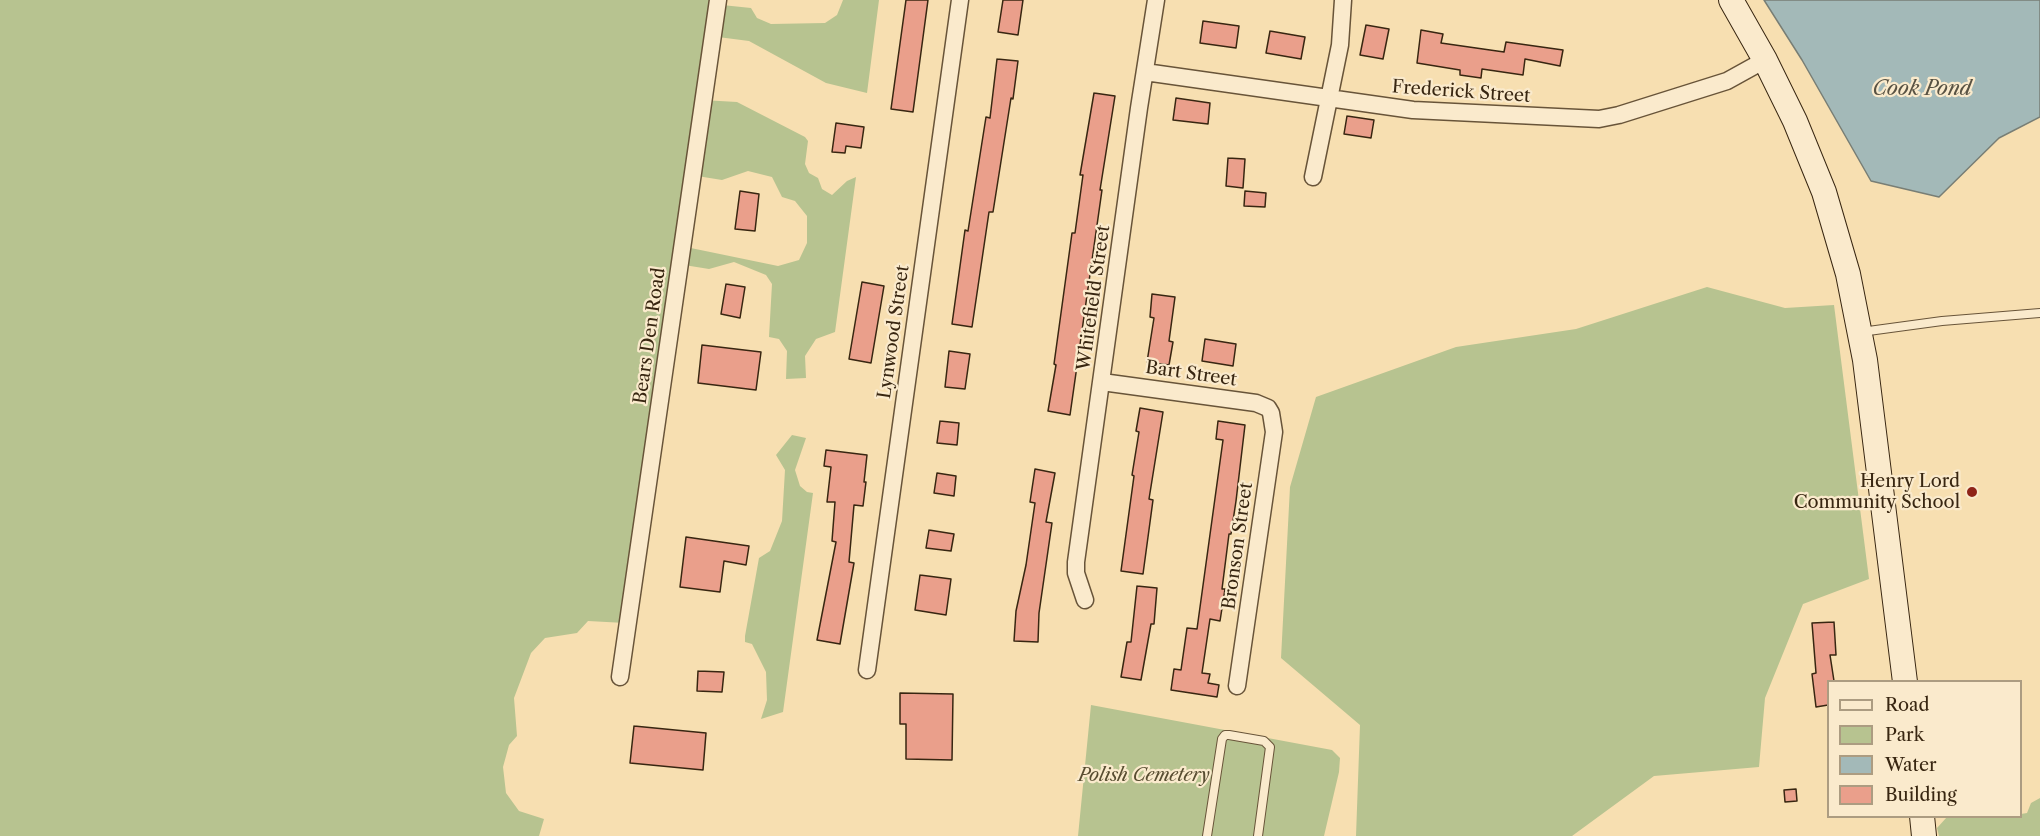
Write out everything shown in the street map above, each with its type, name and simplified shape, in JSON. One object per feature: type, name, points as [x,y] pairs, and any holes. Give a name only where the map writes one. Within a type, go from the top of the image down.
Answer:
[{"type":"main road","points":[[1731,0],[1765,60],[1795,121],[1824,192],[1848,274],[1860,332],[1905,680]]},
{"type":"main road","points":[[1922,818],[1924,836]]},
{"type":"street","name":"Bears Den Road","points":[[620,677],[718,0]]},
{"type":"street","name":"Lynwood Street","points":[[867,670],[960,0]]},
{"type":"street","name":"Whitefield Street","points":[[1085,600],[1076,573],[1076,562],[1156,0]]},
{"type":"street","points":[[1314,177],[1340,45],[1342,0]]},
{"type":"street","name":"Frederick Street","points":[[1145,72],[1413,110],[1487,115],[1610,118],[1727,81],[1765,60]]},
{"type":"street","name":"Bart Street","points":[[1102,382],[1256,403],[1268,408],[1271,413]]},
{"type":"street","name":"Bronson Street","points":[[1237,686],[1274,432],[1274,420],[1271,413]]},
{"type":"lane","points":[[1860,332],[1942,321],[2040,313]]},
{"type":"lane","points":[[1207,836],[1222,739],[1225,735],[1264,741],[1269,747],[1258,836]]},
{"type":"green space","points":[[0,0],[715,0],[722,5],[751,8],[757,18],[771,24],[825,23],[837,15],[843,0],[879,0],[867,93],[826,83],[749,41],[718,37],[702,100],[737,102],[805,137],[808,141],[805,164],[809,173],[818,178],[822,189],[832,195],[847,181],[856,177],[835,332],[816,339],[805,356],[806,378],[786,379],[787,351],[779,339],[769,337],[772,284],[766,275],[734,262],[709,269],[678,264],[625,623],[588,621],[577,633],[545,638],[531,653],[514,698],[517,736],[509,745],[503,767],[506,793],[519,811],[544,819],[539,836],[0,836]],"holes":[[[748,171],[772,177],[782,197],[795,201],[807,216],[807,243],[799,260],[778,266],[681,246],[691,175],[722,180]]]},
{"type":"green space","points":[[1707,287],[1785,308],[1834,305],[1869,579],[1803,604],[1765,698],[1759,767],[1654,776],[1572,836],[1356,836],[1360,725],[1281,658],[1290,487],[1316,397],[1456,347],[1576,329]]},
{"type":"green space","points":[[792,435],[806,438],[795,470],[800,486],[807,492],[813,493],[783,712],[761,719],[767,700],[766,672],[752,644],[745,642],[745,636],[759,558],[770,551],[782,521],[785,470],[776,455]]},
{"type":"green space","name":"Polish Cemetery","points":[[1091,705],[1332,750],[1340,758],[1339,772],[1324,836],[1078,836]]},
{"type":"green space","points":[[2040,798],[2040,836],[1939,836],[1937,828],[1946,818],[2022,818],[2022,814],[2027,813],[2031,803]]},
{"type":"water","name":"Cook Pond","points":[[1764,0],[2040,0],[2040,117],[1999,138],[1939,197],[1871,181],[1802,60]]},
{"type":"building","points":[[906,0],[928,0],[913,112],[891,109]]},
{"type":"building","points":[[1003,0],[1023,0],[1018,35],[998,32]]},
{"type":"building","points":[[1203,21],[1239,26],[1236,48],[1200,43]]},
{"type":"building","points":[[1366,25],[1389,29],[1383,59],[1360,55]]},
{"type":"building","points":[[1421,30],[1443,34],[1441,43],[1504,52],[1506,42],[1563,50],[1560,66],[1525,59],[1523,75],[1482,69],[1481,78],[1460,75],[1460,70],[1417,63]]},
{"type":"building","points":[[1270,31],[1305,37],[1301,59],[1266,53]]},
{"type":"building","points":[[997,59],[1018,61],[993,212],[989,212],[972,327],[952,324],[965,230],[968,231],[986,117],[990,118]]},
{"type":"building","points":[[1094,93],[1115,96],[1070,415],[1048,411],[1072,233],[1075,233],[1083,175],[1080,175]]},
{"type":"building","points":[[1176,98],[1210,103],[1208,124],[1173,120]]},
{"type":"building","points":[[1347,116],[1374,120],[1371,138],[1344,134]]},
{"type":"building","points":[[836,123],[864,127],[861,148],[846,146],[845,153],[832,152]]},
{"type":"building","points":[[1228,158],[1245,159],[1243,188],[1226,186]]},
{"type":"building","points":[[740,191],[759,194],[755,231],[735,229]]},
{"type":"building","points":[[1245,191],[1266,193],[1265,207],[1244,206]]},
{"type":"building","points":[[862,282],[884,286],[871,363],[849,359]]},
{"type":"building","points":[[726,284],[745,287],[740,318],[721,314]]},
{"type":"building","points":[[1152,294],[1175,297],[1169,341],[1173,342],[1169,365],[1147,362],[1154,318],[1150,317]]},
{"type":"building","points":[[1205,339],[1236,344],[1233,366],[1202,361]]},
{"type":"building","points":[[702,345],[761,352],[756,390],[698,383]]},
{"type":"building","points":[[949,351],[970,354],[965,389],[945,387]]},
{"type":"building","points":[[1140,408],[1163,412],[1149,499],[1153,500],[1143,574],[1121,571],[1134,476],[1132,475],[1139,432],[1136,431]]},
{"type":"building","points":[[940,421],[959,423],[957,445],[937,443]]},
{"type":"building","points":[[1218,421],[1245,425],[1236,501],[1231,534],[1229,534],[1220,621],[1210,619],[1202,673],[1210,674],[1208,683],[1219,685],[1217,697],[1171,690],[1174,669],[1181,670],[1187,628],[1197,629],[1223,440],[1216,439]]},
{"type":"building","points":[[826,450],[867,455],[863,506],[854,505],[849,562],[854,563],[840,644],[817,640],[836,542],[832,541],[835,502],[827,502],[831,467],[824,466]]},
{"type":"building","points":[[1035,469],[1055,473],[1046,522],[1052,523],[1039,613],[1038,642],[1014,641],[1016,611],[1026,565],[1035,503],[1030,502]]},
{"type":"building","points":[[937,473],[956,476],[954,496],[934,493]]},
{"type":"building","points":[[929,530],[954,534],[951,551],[926,548]]},
{"type":"building","points":[[686,537],[749,546],[746,565],[724,561],[720,592],[680,587]]},
{"type":"building","points":[[920,575],[951,579],[946,615],[915,610]]},
{"type":"building","points":[[1137,586],[1157,588],[1154,624],[1151,624],[1141,680],[1121,677],[1127,642],[1131,642]]},
{"type":"building","points":[[1834,622],[1836,655],[1830,655],[1834,680],[1827,680],[1827,705],[1816,707],[1812,674],[1816,673],[1812,623]]},
{"type":"building","points":[[698,671],[724,672],[722,692],[697,691]]},
{"type":"building","points":[[900,693],[953,694],[952,760],[906,759],[906,724],[900,724]]},
{"type":"building","points":[[634,726],[706,733],[703,770],[630,763]]},
{"type":"building","points":[[1796,789],[1797,801],[1785,802],[1784,790]]},
{"type":"place","name":"Henry Lord Community School","points":[[1972,492]]}]
